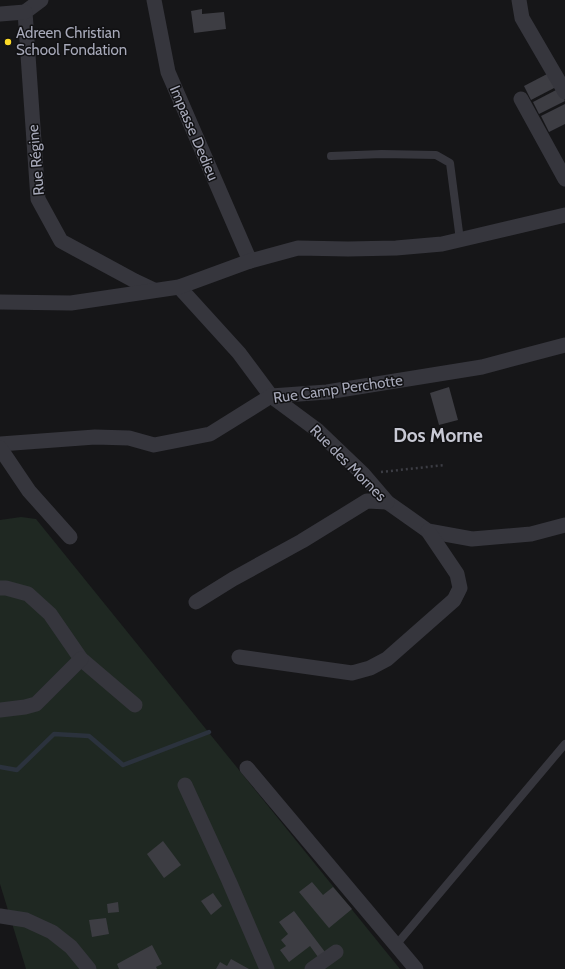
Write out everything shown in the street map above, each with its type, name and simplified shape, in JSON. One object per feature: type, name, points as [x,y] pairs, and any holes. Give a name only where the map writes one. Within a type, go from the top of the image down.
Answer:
[{"type":"street","points":[[0,14],[25,12],[41,0]]},
{"type":"street","name":"Impasse Dedieu","points":[[154,0],[168,72],[250,260]]},
{"type":"street","points":[[519,0],[522,18],[565,92]]},
{"type":"street","name":"Rue Régine","points":[[25,12],[38,199],[61,241],[154,290]]},
{"type":"street","points":[[521,99],[565,179]]},
{"type":"street","points":[[0,302],[71,303],[179,287],[250,260],[298,248],[396,248],[442,244],[565,215]]},
{"type":"street","name":"Rue des Mornes","points":[[179,287],[239,353],[271,396],[317,430],[363,474],[387,502],[428,531],[472,539],[531,534],[565,525]]},
{"type":"street","name":"Rue Camp Perchotte","points":[[0,444],[95,437],[129,438],[154,445],[210,434],[271,396],[327,392],[482,367],[565,345]]},
{"type":"street","points":[[0,448],[29,491],[70,537]]},
{"type":"street","points":[[196,602],[233,579],[302,541],[367,501],[387,502]]},
{"type":"street","points":[[239,657],[352,673],[370,668],[387,659],[454,600],[460,588],[457,574],[428,531]]},
{"type":"street","points":[[0,588],[6,588],[28,594],[50,614],[80,659],[135,705]]},
{"type":"street","points":[[0,710],[26,707],[36,704],[80,659]]},
{"type":"street","points":[[246,768],[416,969]]},
{"type":"street","points":[[185,785],[229,880],[267,969]]},
{"type":"street","points":[[0,916],[26,920],[52,932],[72,947],[89,969]]},
{"type":"street","points":[[312,969],[336,952]]},
{"type":"lane","points":[[331,156],[382,154],[436,155],[450,163],[460,240]]},
{"type":"lane","points":[[396,945],[565,744]]},
{"type":"path","points":[[363,474],[445,465]]},
{"type":"shaded area","points":[[21,517],[36,519],[400,969],[26,969],[0,884],[0,520]]},
{"type":"building","points":[[202,9],[202,14],[224,12],[226,29],[194,33],[191,11]]},
{"type":"building","points":[[549,73],[556,87],[531,100],[524,86]]},
{"type":"building","points":[[558,89],[565,101],[539,114],[533,102]]},
{"type":"building","points":[[565,104],[565,124],[549,132],[541,116]]},
{"type":"building","points":[[449,387],[458,420],[439,425],[430,393]]},
{"type":"building","points":[[163,841],[181,865],[164,878],[147,854]]},
{"type":"building","points":[[312,882],[323,895],[333,887],[352,909],[329,928],[299,892]]},
{"type":"building","points":[[213,893],[222,906],[211,915],[201,901]]},
{"type":"building","points":[[118,902],[119,912],[108,913],[107,904]]},
{"type":"building","points":[[294,911],[325,952],[318,957],[310,946],[289,962],[280,950],[286,946],[281,940],[288,934],[279,922]]},
{"type":"building","points":[[106,918],[109,934],[92,937],[89,920]]},
{"type":"building","points":[[152,945],[162,964],[156,967],[157,969],[119,969],[117,964]]},
{"type":"building","points":[[231,959],[249,969],[216,969],[220,962],[227,966]]},
{"type":"waterway","points":[[0,767],[17,770],[54,734],[89,736],[123,765],[209,732]]},
{"type":"place","name":"Adreen Christian School Fondation","points":[[8,42]]},
{"type":"district","name":"Dos Morne","points":[[438,435]]}]
